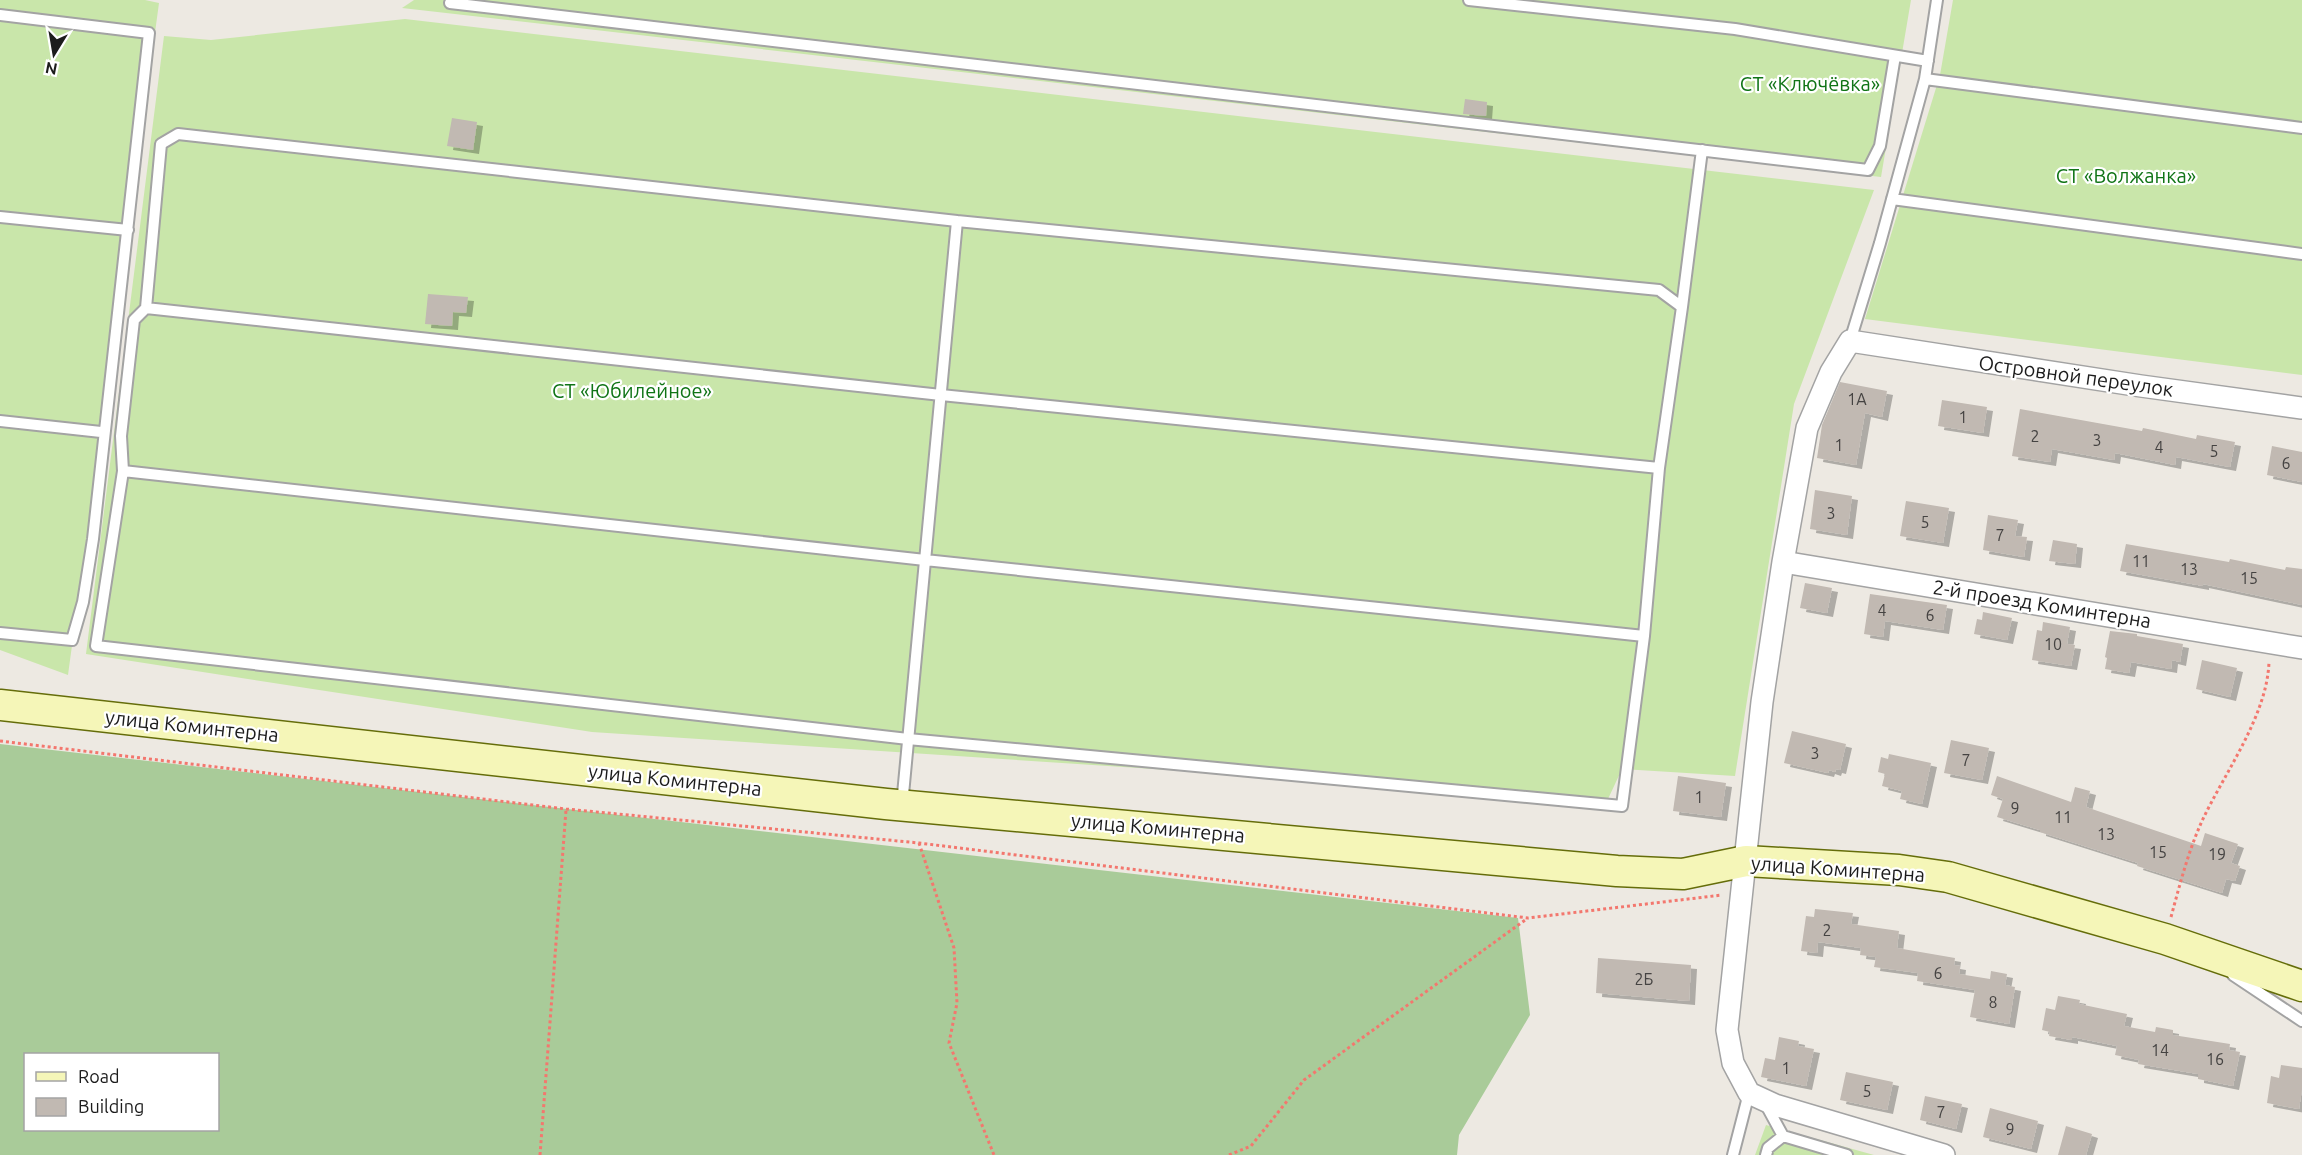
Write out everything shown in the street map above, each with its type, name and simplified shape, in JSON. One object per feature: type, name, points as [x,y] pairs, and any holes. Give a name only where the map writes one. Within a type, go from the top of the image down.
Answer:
[{"type":"street","name":"Островной переулок","points":[[1850,341],[2141,386],[2302,408]]},
{"type":"street","points":[[1850,341],[1831,372],[1807,428],[1783,562],[1762,702],[1727,1030],[1733,1063],[1756,1096],[1775,1105],[1944,1155]]},
{"type":"street","name":"2-й проезд Коминтерна","points":[[1783,562],[2302,648]]},
{"type":"street","name":"улица Коминтерна","points":[[0,705],[902,805],[1617,871],[1683,874],[1746,861],[1899,870],[1947,877],[2165,939],[2302,986]]},
{"type":"lane","points":[[454,0],[450,3],[1868,170],[1880,146],[1895,56]]},
{"type":"lane","points":[[1469,0],[1735,29],[1928,61]]},
{"type":"lane","points":[[1850,341],[1925,79],[1937,0]]},
{"type":"lane","points":[[0,15],[149,33],[93,539],[83,602],[72,640],[0,633]]},
{"type":"lane","points":[[1925,79],[2302,128]]},
{"type":"lane","points":[[1682,308],[1659,290],[957,221],[178,134],[161,144],[146,308],[134,320],[121,436],[123,471],[96,646],[908,739],[1622,806],[1644,636],[1659,468],[1682,308],[1702,150]]},
{"type":"lane","points":[[1892,199],[2302,254]]},
{"type":"lane","points":[[0,217],[128,230]]},
{"type":"lane","points":[[902,805],[957,221]]},
{"type":"lane","points":[[146,308],[941,395],[1659,468]]},
{"type":"lane","points":[[0,421],[100,432]]},
{"type":"lane","points":[[123,471],[925,560],[1644,636]]},
{"type":"lane","points":[[2198,951],[2302,1021]]},
{"type":"lane","points":[[1756,1096],[1783,1136],[1847,1155]]},
{"type":"lane","points":[[1733,1155],[1756,1096]]},
{"type":"lane","points":[[1766,1155],[1768,1148],[1783,1136]]},
{"type":"path","points":[[2165,939],[2184,866],[2202,821],[2263,698],[2269,674],[2270,642]]},
{"type":"path","points":[[0,741],[566,809],[919,843],[1528,918],[1742,893]]},
{"type":"path","points":[[540,1155],[566,809]]},
{"type":"path","points":[[919,843],[954,948],[957,1003],[949,1043],[994,1155]]},
{"type":"path","points":[[1229,1155],[1251,1146],[1304,1080],[1528,918]]},
{"type":"green space","points":[[0,0],[145,0],[159,3],[68,675],[0,650]]},
{"type":"green space","name":"СТ «Ключёвка»","points":[[414,0],[1911,0],[1881,177],[402,8]]},
{"type":"green space","name":"СТ «Волжанка»","points":[[1953,0],[2302,0],[2302,375],[1865,319],[1940,75]]},
{"type":"green space","name":"СТ «Юбилейное»","points":[[405,19],[1874,190],[1794,404],[1735,776],[1622,769],[1608,799],[592,732],[86,654],[164,36],[211,40]]},
{"type":"green space","points":[[0,744],[1518,918],[1530,1015],[1459,1135],[1457,1155],[0,1155]]},
{"type":"green space","points":[[1766,1125],[1874,1155],[1755,1155]]},
{"type":"building","points":[[1465,99],[1487,102],[1486,116],[1463,114]]},
{"type":"building","points":[[452,118],[477,122],[473,150],[447,146]]},
{"type":"building","points":[[428,294],[468,297],[466,313],[453,312],[452,326],[425,324]]},
{"type":"building","points":[[1840,382],[1887,391],[1882,417],[1865,413],[1856,465],[1817,458],[1822,425]]},
{"type":"building","points":[[1942,400],[1987,407],[1983,433],[1938,426]]},
{"type":"building","points":[[2020,409],[2142,431],[2143,428],[2196,439],[2197,435],[2235,442],[2230,467],[2176,457],[2175,465],[2115,453],[2114,460],[2052,449],[2050,462],[2012,456]]},
{"type":"building","points":[[2272,446],[2302,452],[2302,482],[2267,475]]},
{"type":"building","points":[[1815,490],[1852,496],[1847,535],[1810,529]]},
{"type":"building","points":[[1906,501],[1949,508],[1943,543],[1900,536]]},
{"type":"building","points":[[1988,515],[2018,520],[2015,536],[2027,537],[2024,557],[1983,550]]},
{"type":"building","points":[[2053,540],[2077,544],[2075,564],[2049,561]]},
{"type":"building","points":[[2126,544],[2229,562],[2230,559],[2285,570],[2286,567],[2302,569],[2302,605],[2203,584],[2203,586],[2120,571]]},
{"type":"building","points":[[1805,583],[1832,588],[1827,613],[1800,608]]},
{"type":"building","points":[[1870,594],[1947,605],[1943,630],[1885,621],[1883,637],[1864,634]]},
{"type":"building","points":[[1983,612],[2012,618],[2007,640],[1974,634],[1977,619],[1982,620]]},
{"type":"building","points":[[2043,622],[2070,627],[2067,644],[2075,645],[2071,666],[2032,660],[2037,630],[2042,631]]},
{"type":"building","points":[[2110,631],[2183,644],[2180,662],[2172,660],[2171,669],[2131,662],[2129,673],[2105,669]]},
{"type":"building","points":[[2202,660],[2237,668],[2230,697],[2196,689]]},
{"type":"building","points":[[1792,731],[1846,744],[1840,770],[1836,769],[1835,772],[1829,770],[1828,773],[1784,763]]},
{"type":"building","points":[[1951,740],[1989,748],[1982,780],[1944,773]]},
{"type":"building","points":[[1889,754],[1931,763],[1922,804],[1900,799],[1902,791],[1882,786],[1885,774],[1878,772],[1881,757],[1888,759]]},
{"type":"building","points":[[1678,776],[1726,783],[1721,817],[1673,811]]},
{"type":"building","points":[[1997,776],[2071,802],[2075,787],[2090,791],[2086,807],[2201,846],[2205,833],[2238,844],[2231,863],[2240,866],[2235,881],[2226,879],[2222,893],[1997,817],[2003,799],[1991,795]]},
{"type":"building","points":[[1815,909],[1853,913],[1851,924],[1899,931],[1897,948],[1955,958],[1954,965],[1960,966],[1959,974],[1990,979],[1991,971],[2007,974],[2005,985],[2015,987],[2009,1024],[1970,1017],[1975,990],[1917,981],[1918,973],[1874,967],[1876,957],[1860,955],[1861,948],[1818,942],[1817,953],[1801,951],[1806,916],[1814,917]]},
{"type":"building","points":[[1598,958],[1691,965],[1689,1001],[1596,993]]},
{"type":"building","points":[[2058,996],[2080,1000],[2079,1004],[2127,1014],[2124,1026],[2155,1032],[2156,1027],[2173,1030],[2173,1035],[2230,1044],[2229,1050],[2240,1052],[2233,1086],[2198,1079],[2198,1074],[2138,1064],[2139,1060],[2115,1055],[2117,1046],[2072,1037],[2072,1040],[2049,1036],[2050,1032],[2042,1030],[2046,1008],[2055,1010]]},
{"type":"building","points":[[1779,1037],[1799,1041],[1798,1046],[1814,1049],[1806,1086],[1761,1077],[1765,1058],[1775,1060]]},
{"type":"building","points":[[2281,1065],[2302,1068],[2299,1109],[2267,1103],[2271,1076],[2279,1078]]},
{"type":"building","points":[[1846,1072],[1893,1082],[1887,1110],[1840,1100]]},
{"type":"building","points":[[1925,1096],[1962,1104],[1956,1129],[1920,1120]]},
{"type":"building","points":[[1990,1108],[2038,1121],[2031,1149],[1983,1137]]},
{"type":"building","points":[[2066,1126],[2092,1134],[2086,1155],[2058,1155]]}]
